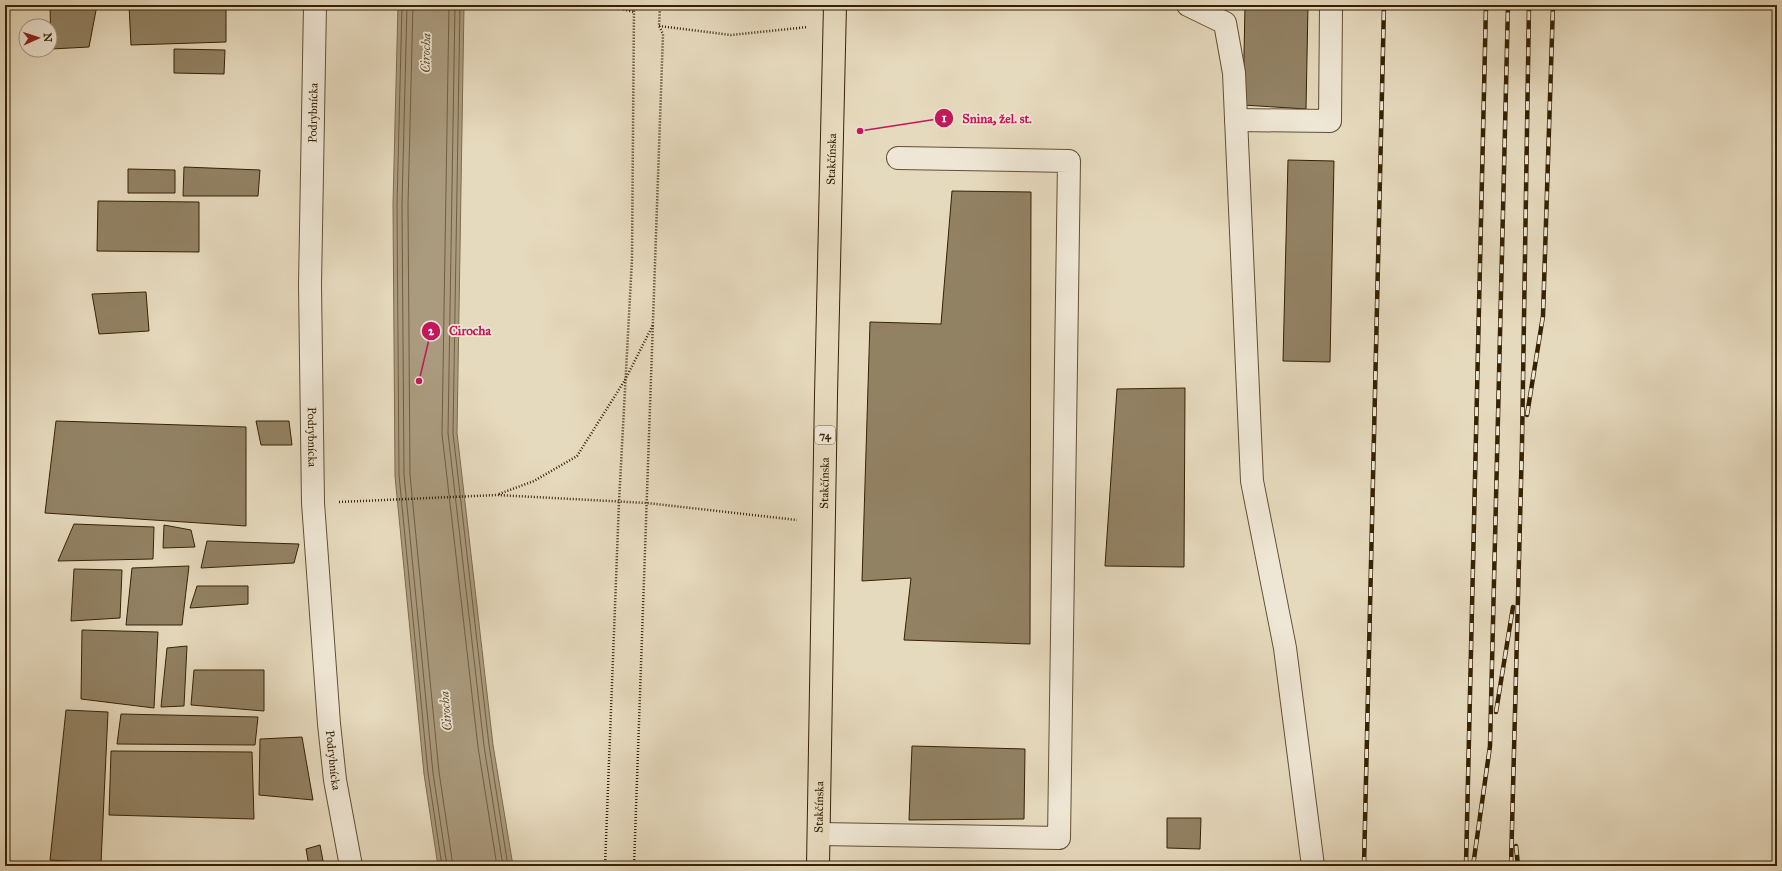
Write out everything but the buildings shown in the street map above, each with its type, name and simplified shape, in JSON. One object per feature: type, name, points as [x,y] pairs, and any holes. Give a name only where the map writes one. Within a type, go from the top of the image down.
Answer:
[{"type":"main road","name":"Stakčínska","points":[[818,866],[835,14]]},
{"type":"lane","name":"Podrybnícka","points":[[315,5],[310,285],[313,503],[335,780],[351,866]]},
{"type":"lane","points":[[1188,5],[1224,23],[1234,73],[1252,481],[1286,648],[1313,866]]},
{"type":"lane","points":[[1236,120],[1330,121],[1331,6]]},
{"type":"lane","points":[[819,834],[1059,838],[1069,161],[898,158]]},
{"type":"path","points":[[606,5],[634,12]]},
{"type":"path","points":[[605,866],[619,502],[632,259],[634,5]]},
{"type":"path","points":[[634,866],[663,34],[660,26],[660,5]]},
{"type":"path","points":[[660,26],[731,35],[835,14]]},
{"type":"path","points":[[496,495],[534,481],[578,456],[625,380],[653,324]]},
{"type":"path","points":[[313,503],[496,495],[647,504],[824,523]]},
{"type":"water","points":[[398,5],[464,5],[457,433],[493,745],[513,866],[438,866],[424,774],[395,476],[393,204]]},
{"type":"railway","points":[[1364,866],[1384,5]]},
{"type":"railway","points":[[1466,866],[1486,5]]},
{"type":"railway","points":[[1473,866],[1490,746],[1508,5]]},
{"type":"railway","points":[[1511,866],[1522,444],[1529,5]]},
{"type":"railway","points":[[1527,415],[1543,316],[1553,5]]},
{"type":"railway","points":[[1496,712],[1513,607]]},
{"type":"railway","points":[[1516,846],[1518,866]]},
{"type":"place","name":"Snina, žel. st.","points":[[860,131]]},
{"type":"place","name":"Cirocha","points":[[419,381]]}]
